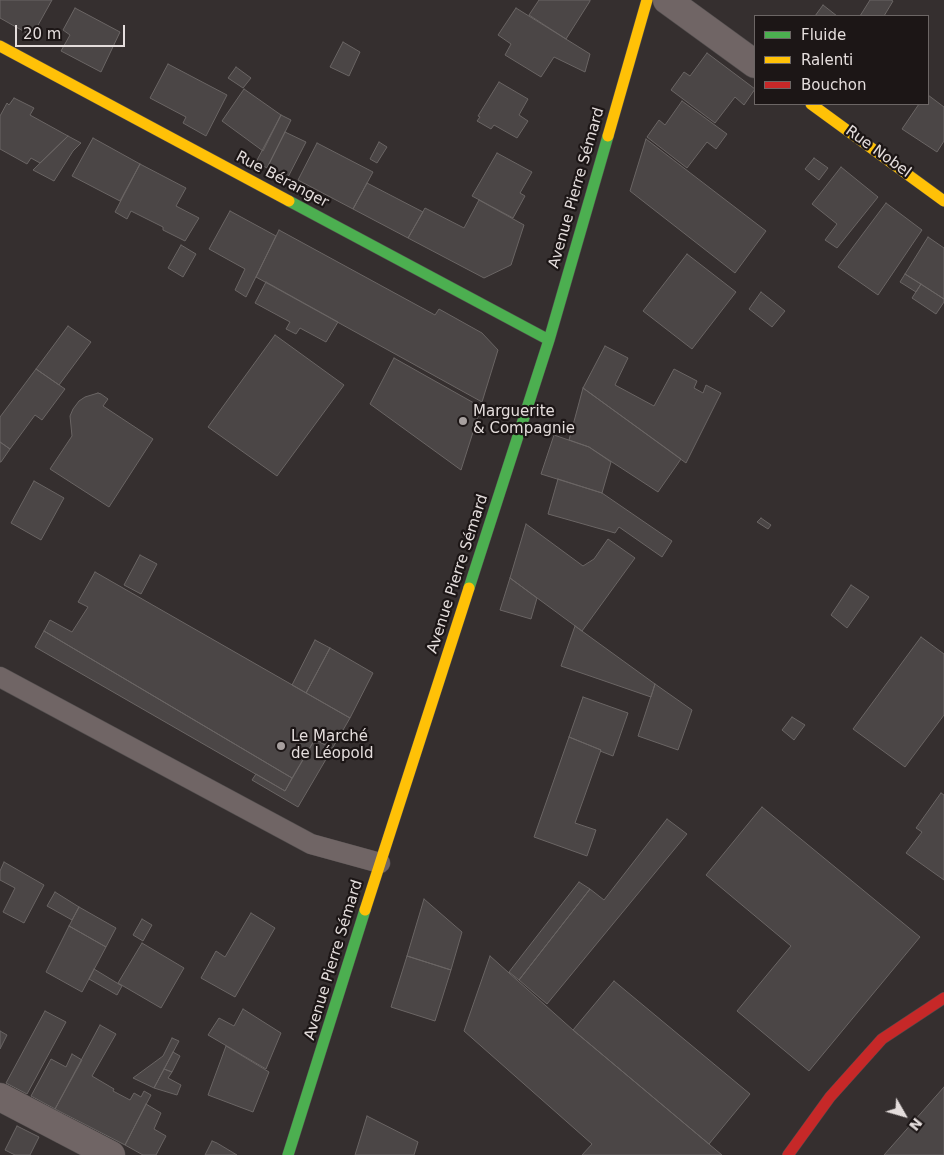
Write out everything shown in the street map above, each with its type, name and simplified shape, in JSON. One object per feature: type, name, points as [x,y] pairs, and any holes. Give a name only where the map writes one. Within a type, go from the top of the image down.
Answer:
[{"type":"main road","name":"Avenue Pierre Sémard","points":[[288,1155],[549,340],[647,0]]},
{"type":"main road","name":"Rue Béranger","points":[[0,46],[549,340]]},
{"type":"main road","name":"Rue Nobel","points":[[812,105],[944,201]]},
{"type":"main road","points":[[788,1155],[830,1097],[882,1039],[944,998]]},
{"type":"street","points":[[667,0],[754,63]]},
{"type":"street","points":[[0,1097],[111,1155]]},
{"type":"lane","points":[[0,677],[311,844],[380,863]]},
{"type":"building","points":[[0,0],[52,0],[32,36],[0,18]]},
{"type":"building","points":[[539,0],[590,1],[566,39],[529,15]]},
{"type":"building","points":[[870,0],[893,1],[885,15],[861,15]]},
{"type":"building","points":[[823,5],[836,15],[816,15]]},
{"type":"building","points":[[75,8],[120,32],[101,72],[61,51],[70,35],[63,30]]},
{"type":"building","points":[[516,8],[590,54],[585,72],[554,57],[541,77],[505,55],[511,44],[498,35]]},
{"type":"building","points":[[343,42],[360,52],[349,76],[330,67]]},
{"type":"building","points":[[707,53],[754,88],[754,90],[744,105],[735,97],[715,123],[671,90],[684,72],[690,76]]},
{"type":"building","points":[[168,64],[227,95],[206,136],[183,123],[186,117],[150,98]]},
{"type":"building","points":[[236,67],[251,78],[243,88],[228,78]]},
{"type":"building","points":[[499,82],[528,99],[519,115],[528,121],[517,138],[494,125],[491,129],[477,121],[480,117],[478,116]]},
{"type":"building","points":[[244,89],[281,115],[263,151],[222,121]]},
{"type":"building","points":[[929,96],[944,107],[944,141],[937,152],[902,129],[918,105],[929,105]]},
{"type":"building","points":[[14,98],[34,108],[30,115],[68,136],[40,163],[31,158],[27,164],[0,149],[0,116],[7,103],[9,105]]},
{"type":"building","points":[[682,101],[727,134],[716,149],[707,142],[687,168],[647,137],[659,120],[665,125]]},
{"type":"building","points":[[281,115],[291,120],[267,168],[256,162]]},
{"type":"building","points":[[285,132],[306,142],[287,179],[267,168]]},
{"type":"building","points":[[68,136],[81,143],[73,151],[54,181],[33,170]]},
{"type":"building","points":[[93,138],[140,164],[120,201],[72,176]]},
{"type":"building","points":[[646,139],[766,231],[735,273],[630,191]]},
{"type":"building","points":[[379,142],[387,147],[377,163],[370,159]]},
{"type":"building","points":[[317,143],[373,172],[353,209],[298,180]]},
{"type":"building","points":[[497,153],[532,172],[520,193],[525,196],[513,218],[472,196]]},
{"type":"building","points":[[814,158],[828,168],[819,180],[805,169]]},
{"type":"building","points":[[140,164],[186,188],[176,206],[199,218],[185,241],[163,230],[163,227],[131,211],[127,219],[115,212]]},
{"type":"building","points":[[841,167],[878,197],[837,248],[825,240],[837,224],[812,204]]},
{"type":"building","points":[[367,183],[423,212],[408,238],[353,209]]},
{"type":"building","points":[[479,200],[524,225],[511,265],[484,278],[408,238],[425,208],[464,228]]},
{"type":"building","points":[[886,203],[922,230],[878,295],[838,267]]},
{"type":"building","points":[[230,211],[276,236],[246,297],[235,290],[245,269],[209,249]]},
{"type":"building","points":[[279,230],[435,315],[439,309],[482,333],[498,350],[482,402],[256,277]]},
{"type":"building","points":[[928,237],[944,248],[944,299],[905,274]]},
{"type":"building","points":[[181,245],[196,254],[183,277],[168,268]]},
{"type":"building","points":[[687,254],[736,292],[692,349],[643,311]]},
{"type":"building","points":[[905,274],[921,284],[916,292],[900,282]]},
{"type":"building","points":[[266,282],[338,322],[326,342],[300,328],[296,334],[286,329],[290,322],[255,303]]},
{"type":"building","points":[[921,284],[944,299],[936,314],[912,298]]},
{"type":"building","points":[[761,292],[785,311],[772,327],[749,309]]},
{"type":"building","points":[[68,326],[91,342],[59,385],[36,369]]},
{"type":"building","points":[[275,335],[344,385],[277,476],[208,427]]},
{"type":"building","points":[[605,346],[628,358],[615,385],[654,406],[674,369],[697,381],[694,388],[703,393],[706,385],[721,393],[686,463],[583,388]]},
{"type":"building","points":[[394,358],[481,407],[461,470],[370,404]]},
{"type":"building","points":[[36,369],[65,389],[42,420],[35,415],[10,449],[0,442],[0,417]]},
{"type":"building","points":[[583,388],[681,459],[658,492],[589,447],[569,440]]},
{"type":"building","points":[[98,393],[108,399],[103,406],[153,439],[109,507],[50,469],[72,436],[70,416],[73,409],[85,397]]},
{"type":"building","points":[[554,435],[589,447],[611,462],[602,493],[541,474]]},
{"type":"building","points":[[0,442],[10,449],[1,462],[0,462]]},
{"type":"building","points":[[558,479],[602,493],[672,541],[662,557],[619,527],[615,533],[548,514]]},
{"type":"building","points":[[34,481],[64,498],[41,540],[11,523]]},
{"type":"building","points":[[761,518],[771,525],[768,529],[757,522]]},
{"type":"building","points":[[526,524],[583,566],[594,559],[608,539],[635,558],[582,631],[510,578]]},
{"type":"building","points":[[140,555],[157,564],[141,594],[124,585]]},
{"type":"building","points":[[95,572],[350,718],[332,749],[315,739],[292,778],[44,631],[50,620],[72,632],[88,607],[78,602]]},
{"type":"building","points":[[510,578],[537,598],[531,619],[500,610]]},
{"type":"building","points":[[851,585],[869,597],[847,628],[831,615]]},
{"type":"building","points":[[575,626],[655,684],[651,697],[561,666]]},
{"type":"building","points":[[44,631],[292,778],[285,791],[35,647]]},
{"type":"building","points":[[921,637],[944,654],[944,715],[905,767],[853,729]]},
{"type":"building","points":[[315,640],[330,648],[306,693],[292,685]]},
{"type":"building","points":[[330,648],[373,673],[350,718],[306,693]]},
{"type":"building","points":[[655,684],[692,710],[678,750],[638,736]]},
{"type":"building","points":[[583,697],[628,713],[613,756],[569,737]]},
{"type":"building","points":[[792,717],[805,725],[794,740],[782,730]]},
{"type":"building","points":[[569,737],[601,750],[575,823],[596,830],[587,856],[534,837]]},
{"type":"building","points":[[315,739],[332,749],[298,807],[252,780],[256,774],[285,791]]},
{"type":"building","points":[[941,793],[944,795],[944,880],[906,853],[922,832],[916,828]]},
{"type":"building","points":[[762,807],[920,937],[809,1071],[737,1011],[791,946],[706,875]]},
{"type":"building","points":[[667,819],[687,834],[547,1004],[519,980],[590,889],[604,900]]},
{"type":"building","points":[[4,862],[44,885],[24,923],[3,912],[15,888],[0,880],[0,871]]},
{"type":"building","points":[[579,882],[590,889],[519,980],[509,972]]},
{"type":"building","points":[[55,892],[79,907],[72,920],[47,906]]},
{"type":"building","points":[[424,899],[462,932],[451,970],[407,956]]},
{"type":"building","points":[[79,907],[116,928],[106,947],[69,926]]},
{"type":"building","points":[[251,913],[275,928],[235,997],[201,978],[216,951],[225,957]]},
{"type":"building","points":[[142,919],[152,925],[143,941],[133,935]]},
{"type":"building","points":[[69,926],[106,947],[82,992],[46,972]]},
{"type":"building","points":[[142,943],[184,968],[161,1008],[118,983]]},
{"type":"building","points":[[407,956],[451,970],[435,1021],[391,1007]]},
{"type":"building","points":[[490,956],[573,1030],[722,1155],[582,1155],[592,1144],[464,1031]]},
{"type":"building","points":[[94,969],[122,986],[117,995],[89,979]]},
{"type":"building","points":[[614,981],[750,1094],[709,1144],[573,1030]]},
{"type":"building","points":[[243,1009],[281,1033],[266,1069],[208,1035],[219,1018],[234,1026]]},
{"type":"building","points":[[45,1011],[66,1022],[27,1094],[6,1083]]},
{"type":"building","points":[[100,1025],[116,1034],[92,1076],[130,1100],[134,1093],[141,1097],[144,1091],[151,1095],[125,1145],[55,1109]]},
{"type":"building","points":[[0,1031],[7,1035],[0,1049]]},
{"type":"building","points":[[172,1038],[179,1041],[154,1088],[133,1078],[163,1056]]},
{"type":"building","points":[[226,1046],[269,1072],[253,1112],[208,1095]]},
{"type":"building","points":[[173,1052],[180,1056],[172,1072],[164,1069]]},
{"type":"building","points":[[72,1054],[82,1060],[55,1109],[31,1096],[51,1059],[66,1067]]},
{"type":"building","points":[[164,1069],[172,1072],[168,1078],[181,1085],[177,1095],[154,1088]]},
{"type":"building","points":[[944,1087],[944,1155],[884,1155]]},
{"type":"building","points":[[146,1104],[161,1113],[154,1129],[166,1136],[156,1155],[143,1155],[125,1145]]},
{"type":"building","points":[[367,1116],[418,1142],[414,1155],[355,1155]]},
{"type":"building","points":[[17,1126],[39,1137],[30,1155],[15,1155],[5,1150]]},
{"type":"building","points":[[212,1141],[217,1143],[237,1155],[205,1155]]},
{"type":"traffic: fast","points":[[469,588],[549,340],[608,136]]},
{"type":"traffic: fast","points":[[289,201],[549,340]]},
{"type":"traffic: fast","points":[[288,1155],[365,910]]},
{"type":"traffic: slow","points":[[608,136],[647,0]]},
{"type":"traffic: slow","points":[[0,46],[289,201]]},
{"type":"traffic: slow","points":[[812,105],[944,201]]},
{"type":"traffic: slow","points":[[365,910],[469,588]]},
{"type":"traffic: jam","points":[[788,1155],[830,1097],[882,1039],[944,998]]},
{"type":"place","name":"Marguerite & Compagnie","points":[[463,421]]},
{"type":"place","name":"Le Marché de Léopold","points":[[281,746]]}]
